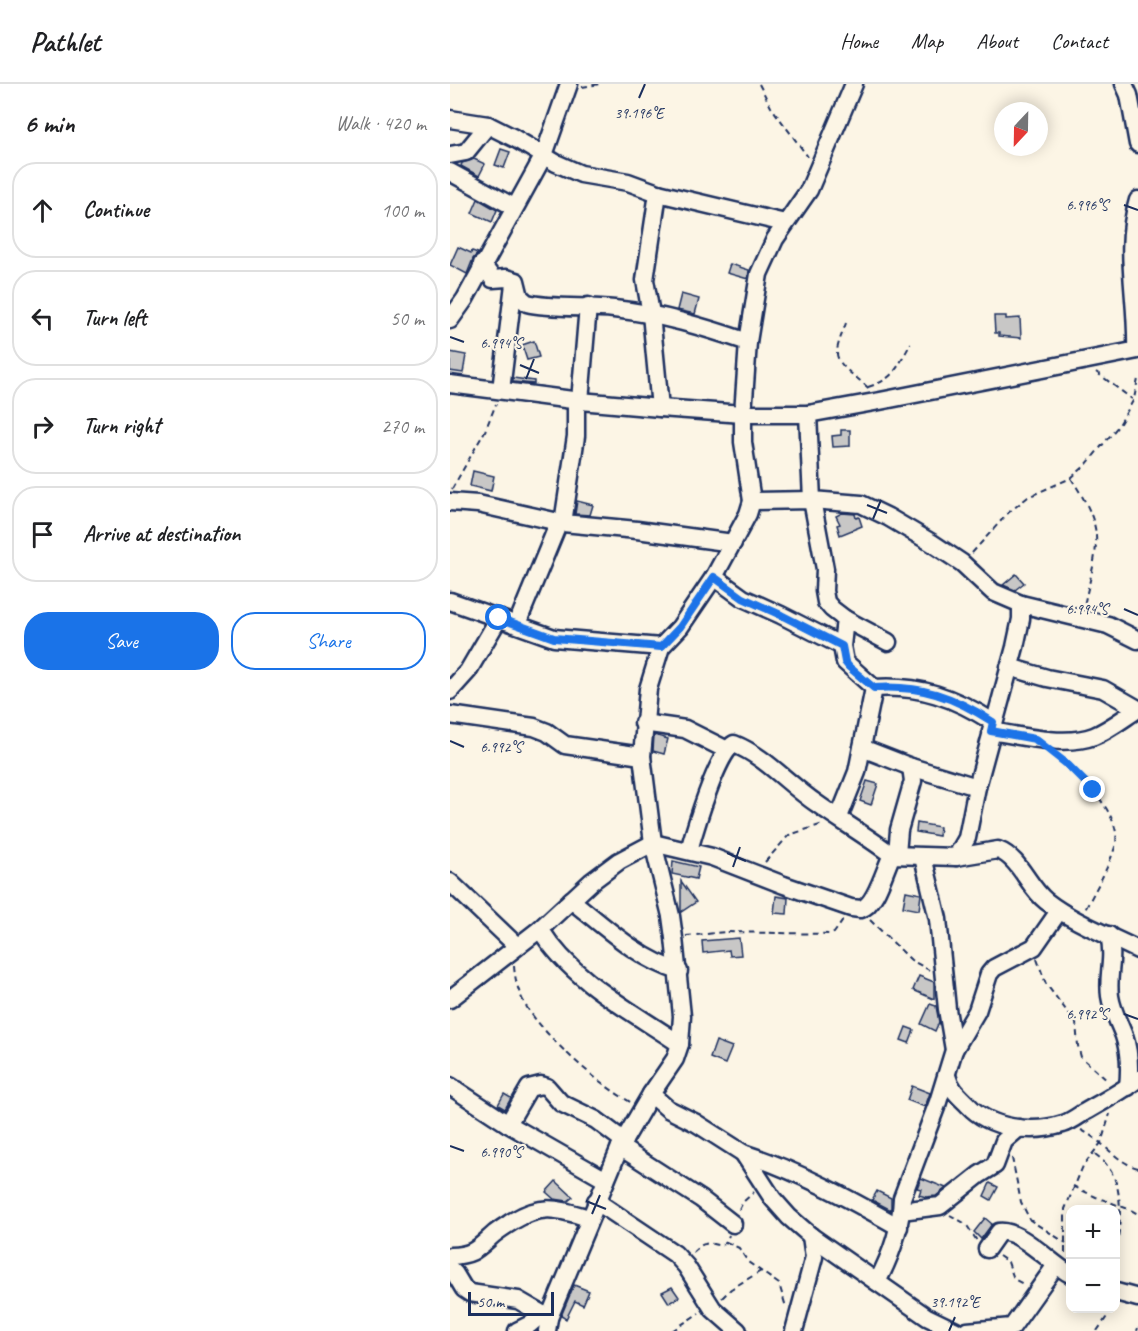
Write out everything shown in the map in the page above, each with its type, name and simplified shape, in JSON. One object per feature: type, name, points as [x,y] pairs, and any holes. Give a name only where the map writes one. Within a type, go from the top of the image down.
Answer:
[{"type":"street","points":[[546,1321],[622,1144],[651,1094],[675,1059],[680,1044],[682,1016],[679,971],[671,916],[652,843],[642,756],[643,723],[648,689],[661,647],[680,627],[714,577],[748,514],[752,501],[743,442],[743,414],[748,342],[759,274],[765,258],[785,223],[806,197],[854,84]]},
{"type":"street","points":[[1124,84],[1129,95],[1138,144]]},
{"type":"street","points":[[450,320],[465,299],[482,264],[544,155],[568,86]]},
{"type":"street","points":[[450,119],[488,126],[581,174],[628,182],[658,193],[785,223]]},
{"type":"street","points":[[450,155],[466,152],[488,126]]},
{"type":"street","points":[[450,172],[514,207]]},
{"type":"street","points":[[658,193],[645,280],[651,314],[660,408]]},
{"type":"street","points":[[450,384],[578,401],[660,408],[743,414],[808,414],[1137,350],[1131,250],[1138,200]]},
{"type":"street","points":[[482,264],[495,280],[506,278],[514,280],[517,283],[520,297],[527,303],[588,306],[651,314],[693,323],[748,342]]},
{"type":"street","points":[[501,390],[514,280]]},
{"type":"street","points":[[518,624],[561,522],[576,436],[588,306]]},
{"type":"street","points":[[808,414],[812,500],[825,569],[826,602],[845,618],[888,642]]},
{"type":"street","points":[[752,501],[812,500],[861,504],[888,517],[962,563],[993,592],[1021,604],[1108,625],[1138,640]]},
{"type":"street","points":[[450,502],[478,504],[561,522],[733,543]]},
{"type":"street","points":[[714,577],[743,598],[842,646]]},
{"type":"street","points":[[450,601],[554,638],[661,647]]},
{"type":"street","points":[[956,857],[967,838],[992,726],[1021,619],[1021,604]]},
{"type":"street","points":[[450,691],[468,671],[499,618]]},
{"type":"street","points":[[845,618],[842,646],[845,662],[874,688],[899,686],[917,688],[954,700],[992,726],[1035,739],[1076,740],[1093,736],[1138,709],[1103,689],[1047,678],[1009,667]]},
{"type":"street","points":[[839,817],[850,794],[874,688]]},
{"type":"street","points":[[450,716],[534,727],[547,732],[566,745],[642,756]]},
{"type":"street","points":[[643,723],[685,729],[727,750]]},
{"type":"street","points":[[689,850],[708,790],[727,750],[734,744],[752,753],[815,803],[895,855],[956,857],[992,850],[1004,852],[1043,900],[1059,911],[1138,950]]},
{"type":"street","points":[[862,748],[911,767],[977,787]]},
{"type":"street","points":[[451,996],[540,929],[591,882],[619,861],[652,843],[689,850],[856,908],[869,904],[895,855],[899,830],[913,781],[911,767]]},
{"type":"street","points":[[923,857],[938,919],[947,1009],[954,1050]]},
{"type":"street","points":[[450,882],[516,947]]},
{"type":"street","points":[[571,900],[640,952],[664,966],[679,971]]},
{"type":"street","points":[[877,1282],[895,1244],[902,1198],[947,1076],[954,1050],[977,1011],[989,974],[994,968],[1034,947],[1059,911]]},
{"type":"street","points":[[540,929],[551,946],[573,970],[680,1044]]},
{"type":"street","points":[[947,1076],[951,1089],[974,1112],[1014,1132],[1064,1124],[1126,1088],[1130,1072],[1128,1052],[1110,995],[1109,982],[1113,951],[1109,935]]},
{"type":"street","points":[[508,1124],[529,1088],[541,1085],[547,1087],[568,1107],[596,1120],[622,1144],[733,1224]]},
{"type":"street","points":[[450,1086],[508,1124],[606,1180]]},
{"type":"street","points":[[651,1094],[668,1109],[696,1123],[743,1153],[770,1162],[900,1219],[940,1206],[995,1165],[1004,1141],[1014,1132]]},
{"type":"street","points":[[743,1153],[773,1199],[816,1246],[877,1282],[927,1317],[956,1331]]},
{"type":"street","points":[[596,1201],[675,1254],[686,1266],[713,1309],[738,1331]]},
{"type":"street","points":[[450,1256],[466,1256],[475,1252],[496,1232],[533,1210],[555,1209],[589,1218]]},
{"type":"street","points":[[967,1331],[1015,1329],[1064,1270],[1017,1236],[1004,1231],[995,1236],[987,1249]]},
{"type":"street","points":[[794,1330],[816,1246]]},
{"type":"street","points":[[450,1269],[464,1289],[470,1293],[518,1300],[546,1321]]},
{"type":"street","points":[[1120,1293],[1138,1298]]},
{"type":"street","points":[[518,1331],[529,1325],[546,1321]]},
{"type":"path","points":[[568,86],[600,84]]},
{"type":"path","points":[[759,84],[771,107],[818,171]]},
{"type":"path","points":[[846,323],[837,352],[838,359],[880,401]]},
{"type":"path","points":[[868,387],[883,382],[891,375],[911,343]]},
{"type":"path","points":[[1082,360],[1134,399]]},
{"type":"path","points":[[962,563],[1014,507],[1028,497],[1071,478],[1086,465],[1119,425],[1134,399],[1138,379]]},
{"type":"path","points":[[450,495],[457,478],[485,431],[501,390]]},
{"type":"path","points":[[1071,478],[1086,502],[1095,532],[1096,544],[1082,617]]},
{"type":"path","points":[[1035,739],[1068,765],[1093,790],[1110,814],[1116,832],[1116,846],[1079,921]]},
{"type":"path","points":[[754,873],[789,835],[839,817]]},
{"type":"path","points":[[674,938],[726,932],[830,934],[856,908],[911,960],[923,968],[944,976]]},
{"type":"path","points":[[516,947],[515,982],[526,1006],[581,1066],[623,1098],[642,1109]]},
{"type":"path","points":[[1034,947],[1046,984],[1076,1023],[1081,1057],[1126,1088],[1101,1143],[1083,1166],[1066,1205]]},
{"type":"path","points":[[1064,1124],[1085,1132],[1120,1161],[1138,1168]]},
{"type":"path","points":[[1014,1132],[1021,1202],[1030,1220],[1066,1243]]},
{"type":"path","points":[[1094,1153],[1109,1168],[1117,1184],[1118,1204]]},
{"type":"path","points":[[1073,1186],[1138,1214]]},
{"type":"path","points":[[1064,1270],[1066,1206]]},
{"type":"path","points":[[726,1242],[739,1248],[748,1262],[779,1284],[794,1330]]},
{"type":"path","points":[[672,1331],[695,1314],[710,1312],[725,1294],[761,1271]]},
{"type":"path","points":[[1097,1331],[1110,1313]]},
{"type":"building","points":[[501,149],[510,152],[504,168],[495,165]]},
{"type":"building","points":[[474,159],[485,164],[479,176],[461,166],[462,163]]},
{"type":"building","points":[[478,199],[497,210],[492,222],[472,213]]},
{"type":"building","points":[[458,247],[471,253],[472,251],[478,253],[467,274],[450,265]]},
{"type":"building","points":[[730,264],[749,270],[748,279],[727,273]]},
{"type":"building","points":[[681,294],[699,299],[695,314],[677,310]]},
{"type":"building","points":[[994,316],[1006,316],[1006,319],[1020,318],[1021,338],[999,336],[999,333],[995,333]]},
{"type":"building","points":[[534,341],[539,357],[527,360],[522,345]]},
{"type":"building","points":[[450,352],[466,355],[463,373],[450,371]]},
{"type":"building","points":[[513,378],[534,381],[534,384],[513,382]]},
{"type":"building","points":[[841,430],[850,430],[850,446],[833,447],[832,436],[841,435]]},
{"type":"building","points":[[473,471],[494,476],[491,491],[470,486]]},
{"type":"building","points":[[577,501],[593,505],[590,515],[575,514]]},
{"type":"building","points":[[842,513],[855,514],[856,518],[859,517],[862,526],[840,535],[837,525],[840,524],[836,516]]},
{"type":"building","points":[[1016,574],[1024,583],[1015,590],[1003,585]]},
{"type":"building","points":[[654,735],[668,739],[664,754],[653,751]]},
{"type":"building","points":[[867,781],[878,784],[871,805],[860,801]]},
{"type":"building","points":[[917,823],[940,827],[939,836],[916,832]]},
{"type":"building","points":[[673,861],[699,867],[696,879],[672,874]]},
{"type":"building","points":[[681,881],[696,902],[681,912]]},
{"type":"building","points":[[906,891],[921,894],[919,910],[903,907]]},
{"type":"building","points":[[776,896],[788,898],[787,914],[774,913]]},
{"type":"building","points":[[739,938],[741,955],[730,956],[729,950],[703,953],[702,941]]},
{"type":"building","points":[[919,976],[934,982],[934,999],[913,990]]},
{"type":"building","points":[[930,1004],[936,1006],[939,1022],[935,1031],[921,1024]]},
{"type":"building","points":[[906,1027],[914,1030],[909,1043],[901,1040]]},
{"type":"building","points":[[716,1041],[732,1047],[725,1064],[710,1058]]},
{"type":"building","points":[[912,1086],[930,1093],[925,1107],[907,1100]]},
{"type":"building","points":[[504,1094],[511,1098],[505,1109],[498,1105]]},
{"type":"building","points":[[921,1178],[946,1188],[936,1196],[919,1195],[921,1189],[917,1188]]},
{"type":"building","points":[[556,1181],[573,1197],[568,1201],[554,1199],[546,1192]]},
{"type":"building","points":[[990,1183],[998,1187],[991,1200],[984,1196]]},
{"type":"building","points":[[877,1191],[891,1198],[891,1210],[872,1200]]},
{"type":"building","points":[[985,1218],[992,1224],[981,1239],[974,1232]]},
{"type":"building","points":[[574,1285],[589,1291],[583,1305],[575,1301],[566,1319],[561,1316]]},
{"type":"building","points":[[672,1287],[679,1297],[669,1303],[662,1292]]},
{"type":"route","points":[[499,618],[554,638],[569,641],[661,647],[680,627],[714,577],[743,598],[842,646],[845,662],[874,688],[899,686],[917,688],[954,700],[993,722],[991,731],[1035,739],[1068,765],[1093,790]]}]
